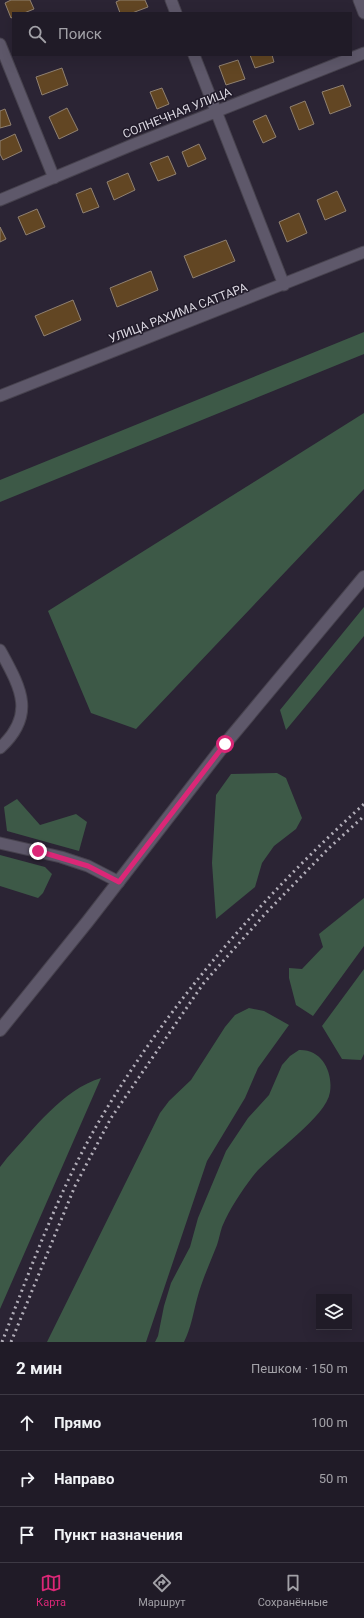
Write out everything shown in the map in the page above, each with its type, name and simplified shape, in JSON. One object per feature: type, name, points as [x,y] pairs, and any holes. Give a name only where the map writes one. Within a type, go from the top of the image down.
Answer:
[{"type":"main road","points":[[0,1030],[119,882],[225,744],[364,577]]},
{"type":"street","points":[[171,0],[176,12]]},
{"type":"street","points":[[359,0],[364,13]]},
{"type":"street","points":[[0,44],[54,178]]},
{"type":"street","name":"СОЛНЕЧНАЯ УЛИЦА","points":[[0,200],[217,111],[364,53]]},
{"type":"street","points":[[194,56],[284,285]]},
{"type":"street","name":"УЛИЦА РАХИМА САТТАРА","points":[[0,396],[284,285],[364,252]]},
{"type":"street","points":[[0,650],[18,685],[23,712],[12,737],[0,748]]},
{"type":"street","points":[[0,842],[61,857],[88,866],[119,882]]},
{"type":"green space","points":[[364,332],[364,354],[0,502],[0,480]]},
{"type":"green space","points":[[364,413],[364,489],[136,729],[91,713],[48,611]]},
{"type":"green space","points":[[364,607],[364,636],[286,730],[280,710]]},
{"type":"green space","points":[[277,773],[286,778],[302,818],[296,829],[274,846],[262,863],[255,887],[216,919],[212,863],[216,795],[231,774]]},
{"type":"green space","points":[[17,799],[40,825],[76,814],[87,822],[79,851],[7,831],[4,807]]},
{"type":"green space","points":[[0,855],[45,867],[52,874],[43,893],[38,898],[0,886]]},
{"type":"green space","points":[[364,898],[364,946],[313,1016],[296,1005],[289,978],[289,968],[302,969],[323,947],[319,934]]},
{"type":"green space","points":[[364,969],[364,1054],[361,1060],[342,1059],[322,1026]]},
{"type":"green space","points":[[249,1008],[264,1011],[289,1025],[258,1068],[245,1098],[207,1161],[146,1342],[47,1342],[160,1113],[169,1101],[191,1080],[225,1027],[235,1015]]},
{"type":"green space","points":[[299,1050],[314,1053],[320,1058],[328,1070],[330,1077],[330,1092],[326,1102],[309,1124],[261,1167],[232,1207],[222,1227],[217,1245],[201,1285],[184,1342],[155,1342],[158,1336],[164,1306],[171,1283],[190,1247],[198,1218],[226,1151],[248,1118],[269,1095],[282,1065],[290,1056]]},
{"type":"green space","points":[[101,1078],[0,1309],[0,1167],[38,1123],[61,1101],[74,1091]]},
{"type":"building","points":[[11,0],[30,0],[34,9],[26,12],[12,12],[11,18],[5,3]]},
{"type":"building","points":[[120,0],[145,0],[148,7],[135,12],[120,12],[116,2]]},
{"type":"building","points":[[250,56],[272,56],[274,62],[255,68]]},
{"type":"building","points":[[238,60],[245,79],[226,85],[219,66]]},
{"type":"building","points":[[62,68],[68,85],[42,95],[36,77]]},
{"type":"building","points":[[343,85],[351,106],[330,114],[322,92]]},
{"type":"building","points":[[162,88],[169,104],[157,109],[150,92]]},
{"type":"building","points":[[305,101],[314,124],[299,130],[290,107]]},
{"type":"building","points":[[67,108],[78,130],[59,139],[49,117]]},
{"type":"building","points":[[5,109],[11,125],[0,128],[0,111]]},
{"type":"building","points":[[266,115],[276,137],[263,143],[253,121]]},
{"type":"building","points":[[15,134],[22,151],[3,160],[0,154],[0,141]]},
{"type":"building","points":[[199,144],[206,159],[188,167],[182,152]]},
{"type":"building","points":[[168,156],[176,174],[158,181],[150,163]]},
{"type":"building","points":[[128,173],[135,190],[114,200],[107,182]]},
{"type":"building","points":[[91,188],[99,207],[83,213],[76,194]]},
{"type":"building","points":[[337,191],[346,211],[325,220],[317,200]]},
{"type":"building","points":[[37,209],[45,227],[26,235],[18,217]]},
{"type":"building","points":[[299,213],[307,233],[287,242],[279,222]]},
{"type":"building","points":[[0,227],[6,239],[0,242]]},
{"type":"building","points":[[226,240],[235,261],[193,278],[184,256]]},
{"type":"building","points":[[151,271],[158,290],[117,307],[110,288]]},
{"type":"building","points":[[73,300],[81,320],[44,336],[35,316]]},
{"type":"railway","points":[[2,1342],[36,1254],[74,1168],[104,1113],[131,1070],[191,988],[256,911],[291,874],[364,804]]},
{"type":"railway","points":[[11,1342],[75,1186],[111,1118],[203,984],[264,915],[328,849],[364,816]]},
{"type":"route","points":[[38,851],[88,866],[119,882],[225,744]]}]
